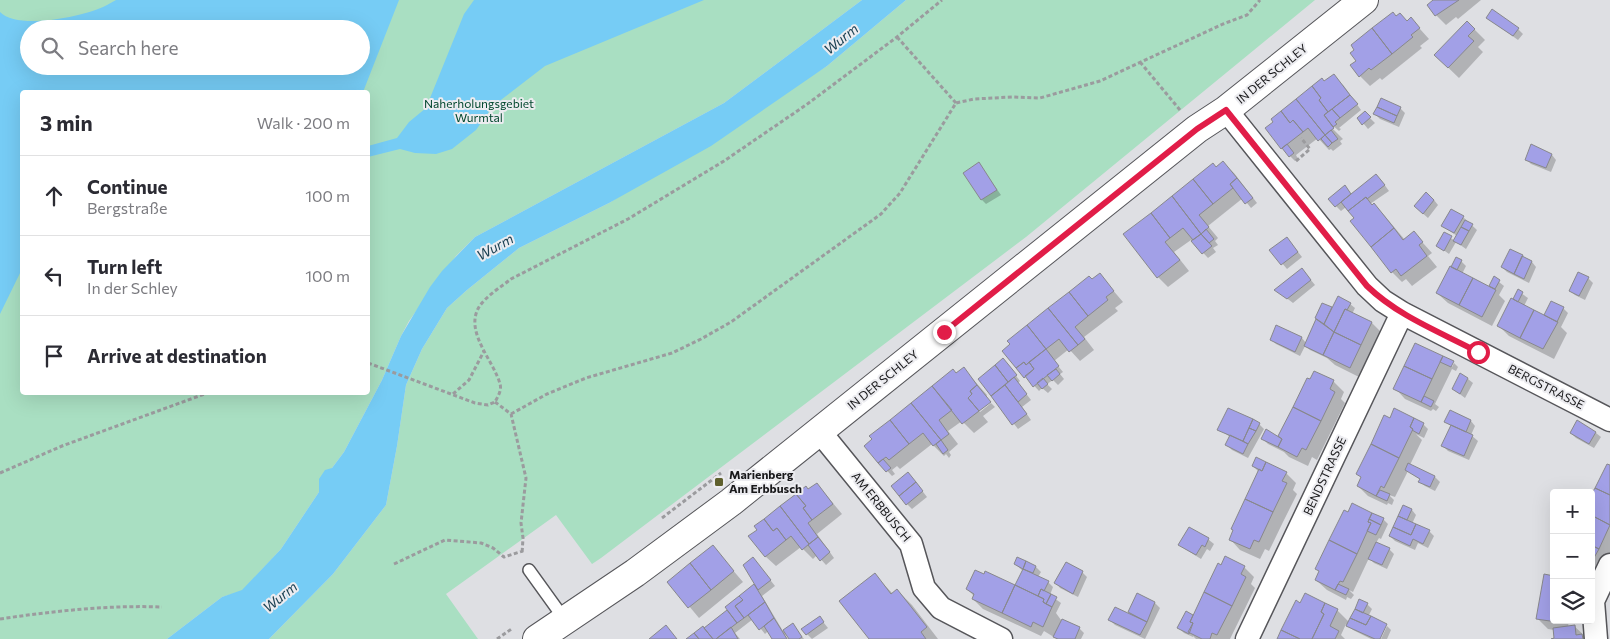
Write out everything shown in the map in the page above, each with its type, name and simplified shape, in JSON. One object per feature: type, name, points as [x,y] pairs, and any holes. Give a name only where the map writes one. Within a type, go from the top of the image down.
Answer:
[{"type":"street","name":"IN DER SCHLEY","points":[[537,639],[635,573],[731,502],[1197,129],[1226,110],[1364,0]]},
{"type":"street","name":"BERGSTRASSE","points":[[1226,110],[1367,286],[1383,301],[1402,313],[1610,420]]},
{"type":"street","name":"BENDSTRASSE","points":[[1247,639],[1402,313]]},
{"type":"street","name":"AM ERBBUSCH","points":[[820,432],[912,544],[924,588],[941,608],[1001,639]]},
{"type":"street","points":[[1596,639],[1592,601],[1610,565]]},
{"type":"lane","points":[[529,570],[565,620]]},
{"type":"path","points":[[370,364],[475,403],[488,405],[495,402],[500,393],[500,384],[478,336],[475,322],[479,306],[504,285],[567,249],[628,219],[724,161],[806,105],[897,37],[942,0]]},
{"type":"path","points":[[511,414],[548,394],[586,378],[672,353],[731,322],[881,214],[900,193],[956,103],[974,99],[1040,98],[1100,81],[1223,24],[1247,15],[1260,0]]},
{"type":"path","points":[[897,37],[956,103]]},
{"type":"path","points":[[1140,62],[1197,129]]},
{"type":"path","points":[[453,395],[469,380],[484,351]]},
{"type":"path","points":[[0,473],[62,446],[202,395]]},
{"type":"path","points":[[495,402],[511,414],[526,478],[521,523],[524,538],[521,562],[529,570]]},
{"type":"path","points":[[394,564],[446,540],[481,544],[493,548],[504,557],[523,551]]},
{"type":"path","points":[[0,619],[64,610],[128,606],[162,607]]},
{"type":"green space","name":"Naherholungsgebiet Wurmtal","points":[[0,0],[862,0],[724,103],[475,237],[456,256],[409,321],[382,380],[344,452],[281,549],[242,591],[222,597],[167,639],[0,639]]},
{"type":"green space","points":[[906,0],[1315,0],[1026,237],[601,558],[592,564],[556,515],[446,594],[478,639],[269,639],[333,574],[386,505],[406,385],[422,349],[447,308],[519,248],[609,203],[827,66]]},
{"type":"water","points":[[116,0],[399,0],[370,74],[370,20],[48,20],[77,15],[100,8]]},
{"type":"water","points":[[474,0],[704,0],[545,66],[493,106],[476,130],[452,149],[436,154],[415,153],[400,149],[370,156],[370,145],[397,138],[409,122],[426,108],[464,14]]},
{"type":"water","name":"Wurm","points":[[862,0],[906,0],[827,66],[711,146],[609,203],[519,248],[447,308],[422,349],[406,385],[386,505],[333,574],[269,639],[167,639],[222,597],[242,590],[281,549],[319,492],[319,479],[325,470],[332,468],[344,452],[382,380],[401,336],[430,287],[442,271],[475,237],[724,103]]},
{"type":"water","points":[[0,12],[8,17],[20,20],[20,75],[370,75],[364,90],[20,90],[20,273],[0,314]]},
{"type":"building","points":[[1433,0],[1459,0],[1435,16],[1427,5]]},
{"type":"building","points":[[1492,9],[1519,28],[1513,36],[1486,18]]},
{"type":"building","points":[[1393,12],[1396,16],[1400,13],[1407,21],[1411,17],[1420,28],[1411,35],[1413,37],[1392,54],[1372,28]]},
{"type":"building","points":[[1467,21],[1475,29],[1468,36],[1474,41],[1448,68],[1434,55]]},
{"type":"building","points":[[1372,28],[1392,54],[1371,70],[1369,68],[1359,77],[1350,65],[1356,61],[1350,53],[1354,50],[1351,45]]},
{"type":"building","points":[[1334,74],[1350,95],[1328,112],[1312,86],[1322,78],[1324,81]]},
{"type":"building","points":[[1312,86],[1328,112],[1324,115],[1334,128],[1325,135],[1296,99]]},
{"type":"building","points":[[1350,95],[1358,104],[1340,118],[1332,109]]},
{"type":"building","points":[[1381,98],[1401,107],[1397,116],[1377,107]]},
{"type":"building","points":[[1296,99],[1325,135],[1318,141],[1308,128],[1303,132],[1293,120],[1290,123],[1281,111]]},
{"type":"building","points":[[1377,107],[1397,116],[1394,123],[1373,114]]},
{"type":"building","points":[[1332,109],[1340,118],[1333,127],[1324,115]]},
{"type":"building","points":[[1281,111],[1290,123],[1293,120],[1303,132],[1281,149],[1265,128],[1273,122],[1271,119]]},
{"type":"building","points":[[1365,111],[1371,117],[1362,125],[1357,118]]},
{"type":"building","points":[[1331,130],[1338,139],[1332,143],[1325,135]]},
{"type":"building","points":[[1325,135],[1332,143],[1328,147],[1321,139]]},
{"type":"building","points":[[1287,144],[1294,153],[1289,157],[1282,148]]},
{"type":"building","points":[[1531,144],[1552,154],[1546,168],[1525,160]]},
{"type":"building","points":[[1223,161],[1237,178],[1230,184],[1233,188],[1213,204],[1193,179],[1213,163],[1216,167]]},
{"type":"building","points":[[979,162],[997,190],[981,200],[963,173]]},
{"type":"building","points":[[1376,174],[1385,185],[1348,211],[1341,202]]},
{"type":"building","points":[[1237,178],[1253,198],[1245,204],[1230,184]]},
{"type":"building","points":[[1193,179],[1213,204],[1199,215],[1209,227],[1201,234],[1172,196]]},
{"type":"building","points":[[1345,185],[1351,194],[1335,207],[1328,199]]},
{"type":"building","points":[[1426,192],[1434,200],[1423,214],[1414,206]]},
{"type":"building","points":[[1172,196],[1201,234],[1193,240],[1183,228],[1170,238],[1151,213]]},
{"type":"building","points":[[1366,197],[1372,205],[1374,203],[1394,228],[1371,247],[1350,221],[1354,218],[1348,211]]},
{"type":"building","points":[[1451,209],[1464,216],[1454,233],[1441,226]]},
{"type":"building","points":[[1151,213],[1170,238],[1165,242],[1180,260],[1157,278],[1123,234]]},
{"type":"building","points":[[1465,220],[1473,224],[1469,231],[1461,227]]},
{"type":"building","points":[[1461,227],[1469,231],[1461,245],[1453,241]]},
{"type":"building","points":[[1394,228],[1403,240],[1414,231],[1423,242],[1419,245],[1427,256],[1401,276],[1396,269],[1391,273],[1371,247]]},
{"type":"building","points":[[1206,229],[1214,239],[1209,243],[1201,234]]},
{"type":"building","points":[[1444,232],[1452,236],[1444,251],[1436,246]]},
{"type":"building","points":[[1201,234],[1212,246],[1202,254],[1191,241]]},
{"type":"building","points":[[1287,237],[1298,252],[1281,265],[1269,250]]},
{"type":"building","points":[[1510,249],[1523,255],[1514,274],[1501,267]]},
{"type":"building","points":[[1522,256],[1532,261],[1524,279],[1514,274]]},
{"type":"building","points":[[1456,257],[1462,260],[1457,270],[1451,267]]},
{"type":"building","points":[[1450,266],[1473,278],[1459,305],[1436,293]]},
{"type":"building","points":[[1302,268],[1311,280],[1287,299],[1274,290]]},
{"type":"building","points":[[1578,272],[1589,277],[1579,296],[1569,291]]},
{"type":"building","points":[[1100,273],[1114,291],[1106,297],[1108,300],[1088,316],[1069,292],[1089,276],[1092,279]]},
{"type":"building","points":[[1494,276],[1500,280],[1495,289],[1489,286]]},
{"type":"building","points":[[1473,278],[1496,290],[1482,317],[1459,305]]},
{"type":"building","points":[[1518,289],[1523,292],[1518,302],[1513,299]]},
{"type":"building","points":[[1069,292],[1088,316],[1075,327],[1085,339],[1078,345],[1048,308]]},
{"type":"building","points":[[1338,296],[1351,303],[1347,310],[1345,309],[1334,332],[1324,324]]},
{"type":"building","points":[[1511,298],[1534,310],[1520,338],[1497,326]]},
{"type":"building","points":[[1551,301],[1564,307],[1557,322],[1544,315]]},
{"type":"building","points":[[1322,303],[1332,307],[1324,324],[1315,318]]},
{"type":"building","points":[[1048,308],[1078,345],[1069,352],[1059,339],[1046,349],[1027,325]]},
{"type":"building","points":[[1345,309],[1372,322],[1361,345],[1334,332]]},
{"type":"building","points":[[1534,310],[1558,322],[1543,349],[1520,338]]},
{"type":"building","points":[[1316,319],[1334,332],[1323,355],[1304,346]]},
{"type":"building","points":[[1027,325],[1046,349],[1026,365],[1024,362],[1016,368],[1002,351],[1010,344],[1007,341]]},
{"type":"building","points":[[1276,325],[1302,337],[1295,352],[1270,340]]},
{"type":"building","points":[[1334,332],[1361,345],[1350,368],[1323,355]]},
{"type":"building","points":[[1415,343],[1443,356],[1432,379],[1404,366]]},
{"type":"building","points":[[1046,349],[1059,366],[1033,387],[1025,376],[1034,369],[1029,362]]},
{"type":"building","points":[[1443,356],[1454,361],[1451,367],[1440,362]]},
{"type":"building","points":[[1003,358],[1017,375],[1008,382],[995,365]]},
{"type":"building","points":[[1024,362],[1026,365],[1029,362],[1034,369],[1024,378],[1016,368]]},
{"type":"building","points":[[995,365],[1008,382],[991,396],[978,379]]},
{"type":"building","points":[[1404,366],[1432,379],[1421,402],[1393,389]]},
{"type":"building","points":[[964,367],[977,385],[970,391],[972,394],[968,398],[979,411],[962,424],[932,386],[953,369],[956,373]]},
{"type":"building","points":[[1056,369],[1060,374],[1052,381],[1047,375]]},
{"type":"building","points":[[1314,371],[1334,380],[1330,389],[1335,392],[1321,421],[1293,407],[1307,378],[1310,379]]},
{"type":"building","points":[[1460,373],[1468,378],[1460,394],[1452,389]]},
{"type":"building","points":[[1014,377],[1027,394],[1018,402],[1005,385]]},
{"type":"building","points":[[1043,378],[1048,384],[1042,389],[1037,383]]},
{"type":"building","points":[[977,385],[991,402],[979,411],[968,398],[972,394],[970,391]]},
{"type":"building","points":[[1005,385],[1027,414],[1012,425],[991,396]]},
{"type":"building","points":[[932,386],[952,410],[939,420],[949,434],[941,440],[911,403]]},
{"type":"building","points":[[1424,396],[1434,401],[1431,407],[1421,402]]},
{"type":"building","points":[[911,403],[941,440],[933,446],[923,433],[909,444],[890,420]]},
{"type":"building","points":[[1293,407],[1321,421],[1306,450],[1302,448],[1297,457],[1278,447],[1282,439],[1278,436]]},
{"type":"building","points":[[1228,408],[1253,419],[1243,441],[1217,430]]},
{"type":"building","points":[[1394,408],[1414,418],[1410,427],[1413,429],[1399,458],[1371,444],[1384,415],[1390,418]]},
{"type":"building","points":[[1450,410],[1471,420],[1466,432],[1444,422]]},
{"type":"building","points":[[1414,418],[1424,423],[1419,434],[1410,427]]},
{"type":"building","points":[[1253,419],[1260,423],[1256,431],[1249,428]]},
{"type":"building","points":[[890,420],[909,444],[889,460],[886,457],[878,463],[864,446],[872,439],[869,436]]},
{"type":"building","points":[[1577,420],[1596,432],[1589,444],[1570,433]]},
{"type":"building","points":[[1451,425],[1473,435],[1464,456],[1441,446]]},
{"type":"building","points":[[1249,428],[1256,431],[1248,444],[1243,441]]},
{"type":"building","points":[[1266,429],[1282,439],[1278,447],[1261,439]]},
{"type":"building","points":[[1230,435],[1248,444],[1243,454],[1225,445]]},
{"type":"building","points":[[941,440],[948,450],[943,454],[936,444]]},
{"type":"building","points":[[1371,444],[1399,458],[1384,488],[1381,486],[1376,496],[1357,486],[1361,477],[1356,474]]},
{"type":"building","points":[[1256,457],[1266,462],[1262,471],[1252,466]]},
{"type":"building","points":[[883,459],[891,468],[886,472],[878,463]]},
{"type":"building","points":[[1266,462],[1287,472],[1282,481],[1287,483],[1273,512],[1245,499],[1259,469],[1262,471]]},
{"type":"building","points":[[1408,463],[1435,476],[1430,487],[1418,482],[1420,479],[1405,470]]},
{"type":"building","points":[[1607,464],[1610,465],[1610,495],[1595,488]]},
{"type":"building","points":[[908,472],[916,482],[899,496],[891,486]]},
{"type":"building","points":[[916,482],[923,491],[906,505],[899,496]]},
{"type":"building","points":[[817,483],[833,504],[812,520],[803,508],[806,506],[796,494],[806,486],[808,489]]},
{"type":"building","points":[[1594,489],[1610,495],[1610,525],[1595,517]]},
{"type":"building","points":[[1380,490],[1390,494],[1387,501],[1376,496]]},
{"type":"building","points":[[796,494],[806,506],[803,508],[812,520],[808,523],[818,537],[809,544],[780,506]]},
{"type":"building","points":[[1245,499],[1273,512],[1259,542],[1254,540],[1250,549],[1229,540],[1233,530],[1231,529]]},
{"type":"building","points":[[1352,503],[1372,513],[1368,522],[1371,523],[1357,554],[1329,540],[1344,510],[1348,512]]},
{"type":"building","points":[[1403,505],[1412,509],[1407,520],[1398,516]]},
{"type":"building","points":[[780,506],[809,544],[802,550],[791,536],[786,540],[777,528],[773,531],[764,519]]},
{"type":"building","points":[[1372,513],[1384,518],[1381,525],[1369,519]]},
{"type":"building","points":[[1398,516],[1416,524],[1411,535],[1393,527]]},
{"type":"building","points":[[1595,517],[1610,525],[1599,549],[1595,547]]},
{"type":"building","points":[[764,519],[773,531],[777,528],[786,540],[765,557],[748,536],[757,530],[754,526]]},
{"type":"building","points":[[1369,519],[1381,525],[1376,535],[1367,531],[1371,523],[1368,522]]},
{"type":"building","points":[[1416,524],[1430,530],[1423,544],[1413,539],[1410,546],[1389,536],[1393,527],[1411,535]]},
{"type":"building","points":[[1189,527],[1209,538],[1205,547],[1202,545],[1196,555],[1178,545]]},
{"type":"building","points":[[818,537],[830,552],[820,561],[808,545]]},
{"type":"building","points":[[1329,540],[1357,554],[1343,582],[1340,581],[1335,590],[1315,580],[1319,571],[1315,569]]},
{"type":"building","points":[[1376,542],[1390,548],[1382,565],[1368,559]]},
{"type":"building","points":[[713,545],[734,571],[711,590],[690,563]]},
{"type":"building","points":[[1595,547],[1599,549],[1595,556]]},
{"type":"building","points":[[1225,556],[1245,566],[1241,574],[1246,577],[1232,606],[1204,592],[1218,563],[1221,565]]},
{"type":"building","points":[[753,557],[771,580],[758,590],[743,565]]},
{"type":"building","points":[[1017,557],[1026,561],[1023,569],[1014,564]]},
{"type":"building","points":[[1026,561],[1036,566],[1033,573],[1023,569]]},
{"type":"building","points":[[1066,562],[1083,571],[1073,594],[1054,583]]},
{"type":"building","points":[[690,563],[711,590],[688,608],[667,582]]},
{"type":"building","points":[[1023,569],[1049,581],[1044,591],[1041,589],[1038,596],[1015,585]]},
{"type":"building","points":[[975,570],[984,574],[985,571],[1015,585],[1002,613],[972,599],[974,594],[966,589]]},
{"type":"building","points":[[875,573],[891,594],[897,589],[927,627],[921,632],[926,639],[869,639],[839,601]]},
{"type":"building","points":[[1544,574],[1550,575],[1550,621],[1536,619]]},
{"type":"building","points":[[754,584],[765,602],[744,618],[735,606],[743,600],[739,596]]},
{"type":"building","points":[[1338,584],[1349,589],[1346,595],[1335,590]]},
{"type":"building","points":[[1015,585],[1044,599],[1043,602],[1052,607],[1043,627],[1033,622],[1031,627],[1002,613]]},
{"type":"building","points":[[1041,589],[1051,594],[1046,604],[1043,602],[1044,599],[1038,596]]},
{"type":"building","points":[[1204,592],[1232,606],[1217,635],[1212,633],[1210,639],[1202,639],[1188,632],[1193,623],[1190,622]]},
{"type":"building","points":[[1137,593],[1155,602],[1147,622],[1128,612]]},
{"type":"building","points":[[1305,593],[1325,603],[1321,612],[1324,614],[1312,639],[1300,639],[1281,630],[1296,600],[1300,603]]},
{"type":"building","points":[[1051,594],[1057,597],[1052,607],[1046,604]]},
{"type":"building","points":[[739,596],[743,600],[735,606],[744,618],[737,623],[725,607]]},
{"type":"building","points":[[1359,599],[1368,603],[1363,613],[1355,609]]},
{"type":"building","points":[[765,602],[774,618],[759,630],[748,615]]},
{"type":"building","points":[[1325,603],[1338,609],[1330,626],[1339,631],[1335,639],[1312,639],[1324,614],[1321,612]]},
{"type":"building","points":[[1115,607],[1147,622],[1140,635],[1108,620]]},
{"type":"building","points":[[1355,609],[1371,616],[1366,625],[1350,618]]},
{"type":"building","points":[[727,610],[737,623],[716,639],[713,639],[704,628]]},
{"type":"building","points":[[1186,611],[1193,615],[1190,622],[1193,623],[1189,634],[1177,628]]},
{"type":"building","points":[[820,616],[824,622],[806,635],[801,629]]},
{"type":"building","points":[[1371,616],[1387,624],[1380,639],[1375,639],[1346,626],[1350,618],[1366,625]]},
{"type":"building","points":[[774,618],[787,639],[772,639],[764,626]]},
{"type":"building","points":[[1062,619],[1080,627],[1075,639],[1058,639],[1053,637]]},
{"type":"building","points":[[793,623],[802,637],[799,639],[789,639],[783,630]]},
{"type":"building","points":[[666,625],[677,639],[649,639]]},
{"type":"building","points":[[1575,625],[1576,635],[1582,634],[1583,639],[1551,639],[1554,638],[1553,628]]},
{"type":"building","points":[[703,626],[713,639],[699,639],[694,633]]},
{"type":"building","points":[[731,627],[738,639],[716,639]]},
{"type":"building","points":[[1281,630],[1300,639],[1277,639]]},
{"type":"building","points":[[694,633],[699,639],[686,639]]},
{"type":"place","name":"Marienberg Am Erbbusch","points":[[719,482]]},
{"type":"route","points":[[944,332],[1197,129],[1226,110],[1367,286],[1383,301],[1402,313],[1478,352]]}]
